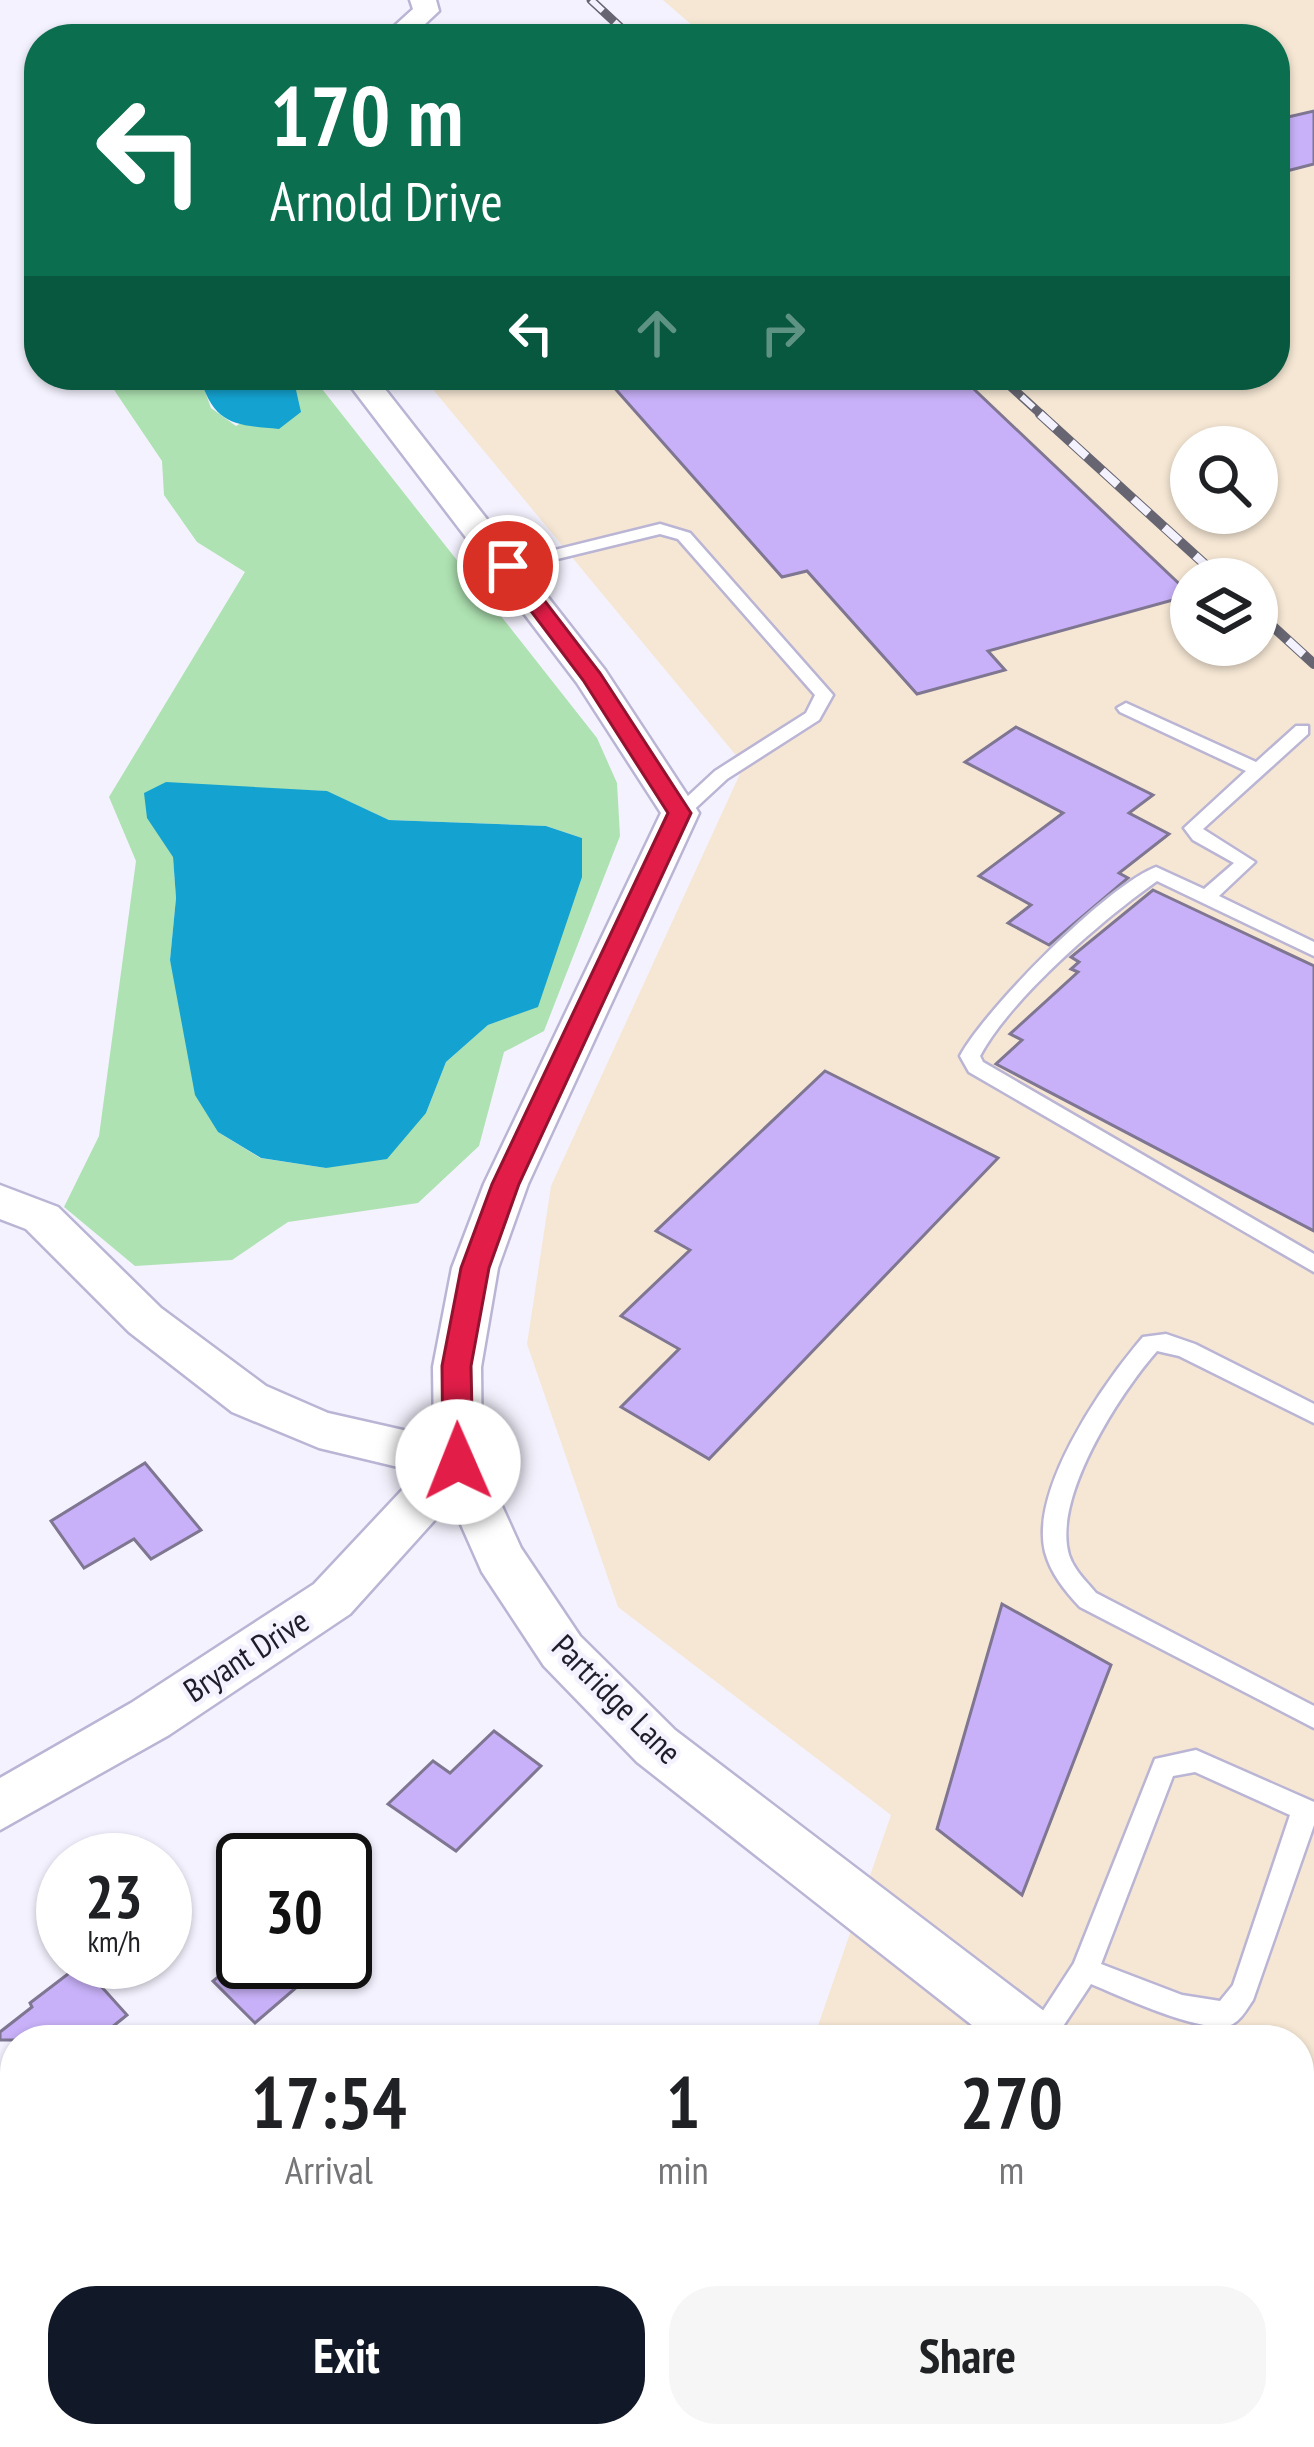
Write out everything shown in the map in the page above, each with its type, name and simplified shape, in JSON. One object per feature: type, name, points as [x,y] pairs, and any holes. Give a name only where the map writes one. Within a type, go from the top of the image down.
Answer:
[{"type":"street","points":[[411,24],[426,11],[422,0]]},
{"type":"street","points":[[0,1201],[42,1218],[145,1320],[249,1399],[319,1429],[458,1462],[457,1366],[475,1268],[506,1184],[680,813],[592,678],[370,390]]},
{"type":"street","name":"Bryant Drive","points":[[0,1806],[150,1719],[332,1599],[458,1462]]},
{"type":"street","name":"Partridge Lane","points":[[458,1462],[500,1558],[562,1652],[640,1730],[1018,2025]]},
{"type":"lane","points":[[508,566],[660,529],[684,536],[824,695],[813,716],[721,775],[680,813]]},
{"type":"lane","points":[[1126,708],[1258,770]]},
{"type":"lane","points":[[1208,896],[1246,862],[1198,836],[1193,827],[1302,730]]},
{"type":"lane","points":[[1314,950],[1165,874],[1150,877],[1017,998],[973,1044],[970,1056],[976,1067],[1314,1264]]},
{"type":"lane","points":[[1314,1414],[1186,1350],[1166,1342],[1151,1343],[1065,1472],[1056,1527],[1058,1560],[1068,1583],[1088,1600],[1314,1718]]},
{"type":"lane","points":[[1047,2025],[1085,1970],[1164,1766],[1196,1761],[1309,1812],[1244,1991],[1226,2014],[1182,2007],[1085,1970]]},
{"type":"shaded area","points":[[663,0],[1314,0],[1314,2025],[818,2025],[891,1815],[618,1607],[527,1344],[551,1186],[744,765],[433,390],[1290,390],[1290,24],[691,24]]},
{"type":"green space","points":[[114,390],[204,390],[211,408],[236,426],[296,390],[323,390],[597,738],[617,783],[620,836],[544,1031],[504,1052],[479,1146],[418,1203],[288,1222],[232,1260],[135,1266],[64,1207],[99,1136],[136,861],[109,797],[245,572],[197,542],[164,495],[162,461]],"holes":[[[269,789],[326,791],[389,820],[546,826],[582,838],[538,1006],[488,1025],[446,1062],[426,1113],[326,1168],[260,1158],[218,1132],[170,960],[176,898],[173,857]]]},
{"type":"water","points":[[296,390],[301,412],[279,429],[249,426],[219,413],[205,391]]},
{"type":"water","points":[[166,782],[327,791],[389,820],[546,826],[582,838],[582,877],[538,1007],[488,1025],[446,1062],[426,1113],[387,1159],[326,1168],[261,1158],[218,1132],[195,1095],[170,960],[176,898],[173,857],[147,818],[144,793]]},
{"type":"building","points":[[1314,111],[1314,164],[1290,170],[1290,117]]},
{"type":"building","points":[[616,390],[975,390],[1170,575],[1170,601],[988,651],[1005,670],[917,694],[807,571],[782,577]]},
{"type":"building","points":[[1016,727],[1153,795],[1129,813],[1169,834],[1119,873],[1128,878],[1049,945],[1008,923],[1031,905],[979,876],[1063,813],[965,762]]},
{"type":"building","points":[[1153,890],[1314,966],[1314,1231],[996,1064],[1022,1040],[1010,1034],[1078,972],[1071,969],[1079,962],[1071,957]]},
{"type":"building","points":[[825,1071],[998,1158],[709,1459],[621,1407],[679,1349],[621,1316],[690,1250],[656,1231]]},
{"type":"building","points":[[145,1463],[201,1530],[151,1559],[134,1539],[84,1568],[51,1521]]},
{"type":"building","points":[[1002,1604],[1111,1665],[1022,1895],[937,1829]]},
{"type":"building","points":[[494,1731],[541,1766],[456,1851],[388,1804],[433,1761],[450,1773]]},
{"type":"building","points":[[48,1989],[104,1989],[127,2015],[115,2025],[9,2025],[32,2007],[30,2003]]},
{"type":"building","points":[[221,1989],[295,1989],[255,2023]]},
{"type":"railway","points":[[591,0],[617,24]]},
{"type":"railway","points":[[1014,390],[1044,417]]},
{"type":"railway","points":[[1040,414],[1198,558]]},
{"type":"railway","points":[[1278,631],[1314,664]]},
{"type":"route","points":[[458,1462],[457,1366],[475,1268],[506,1184],[680,813],[592,678],[508,566]]}]
